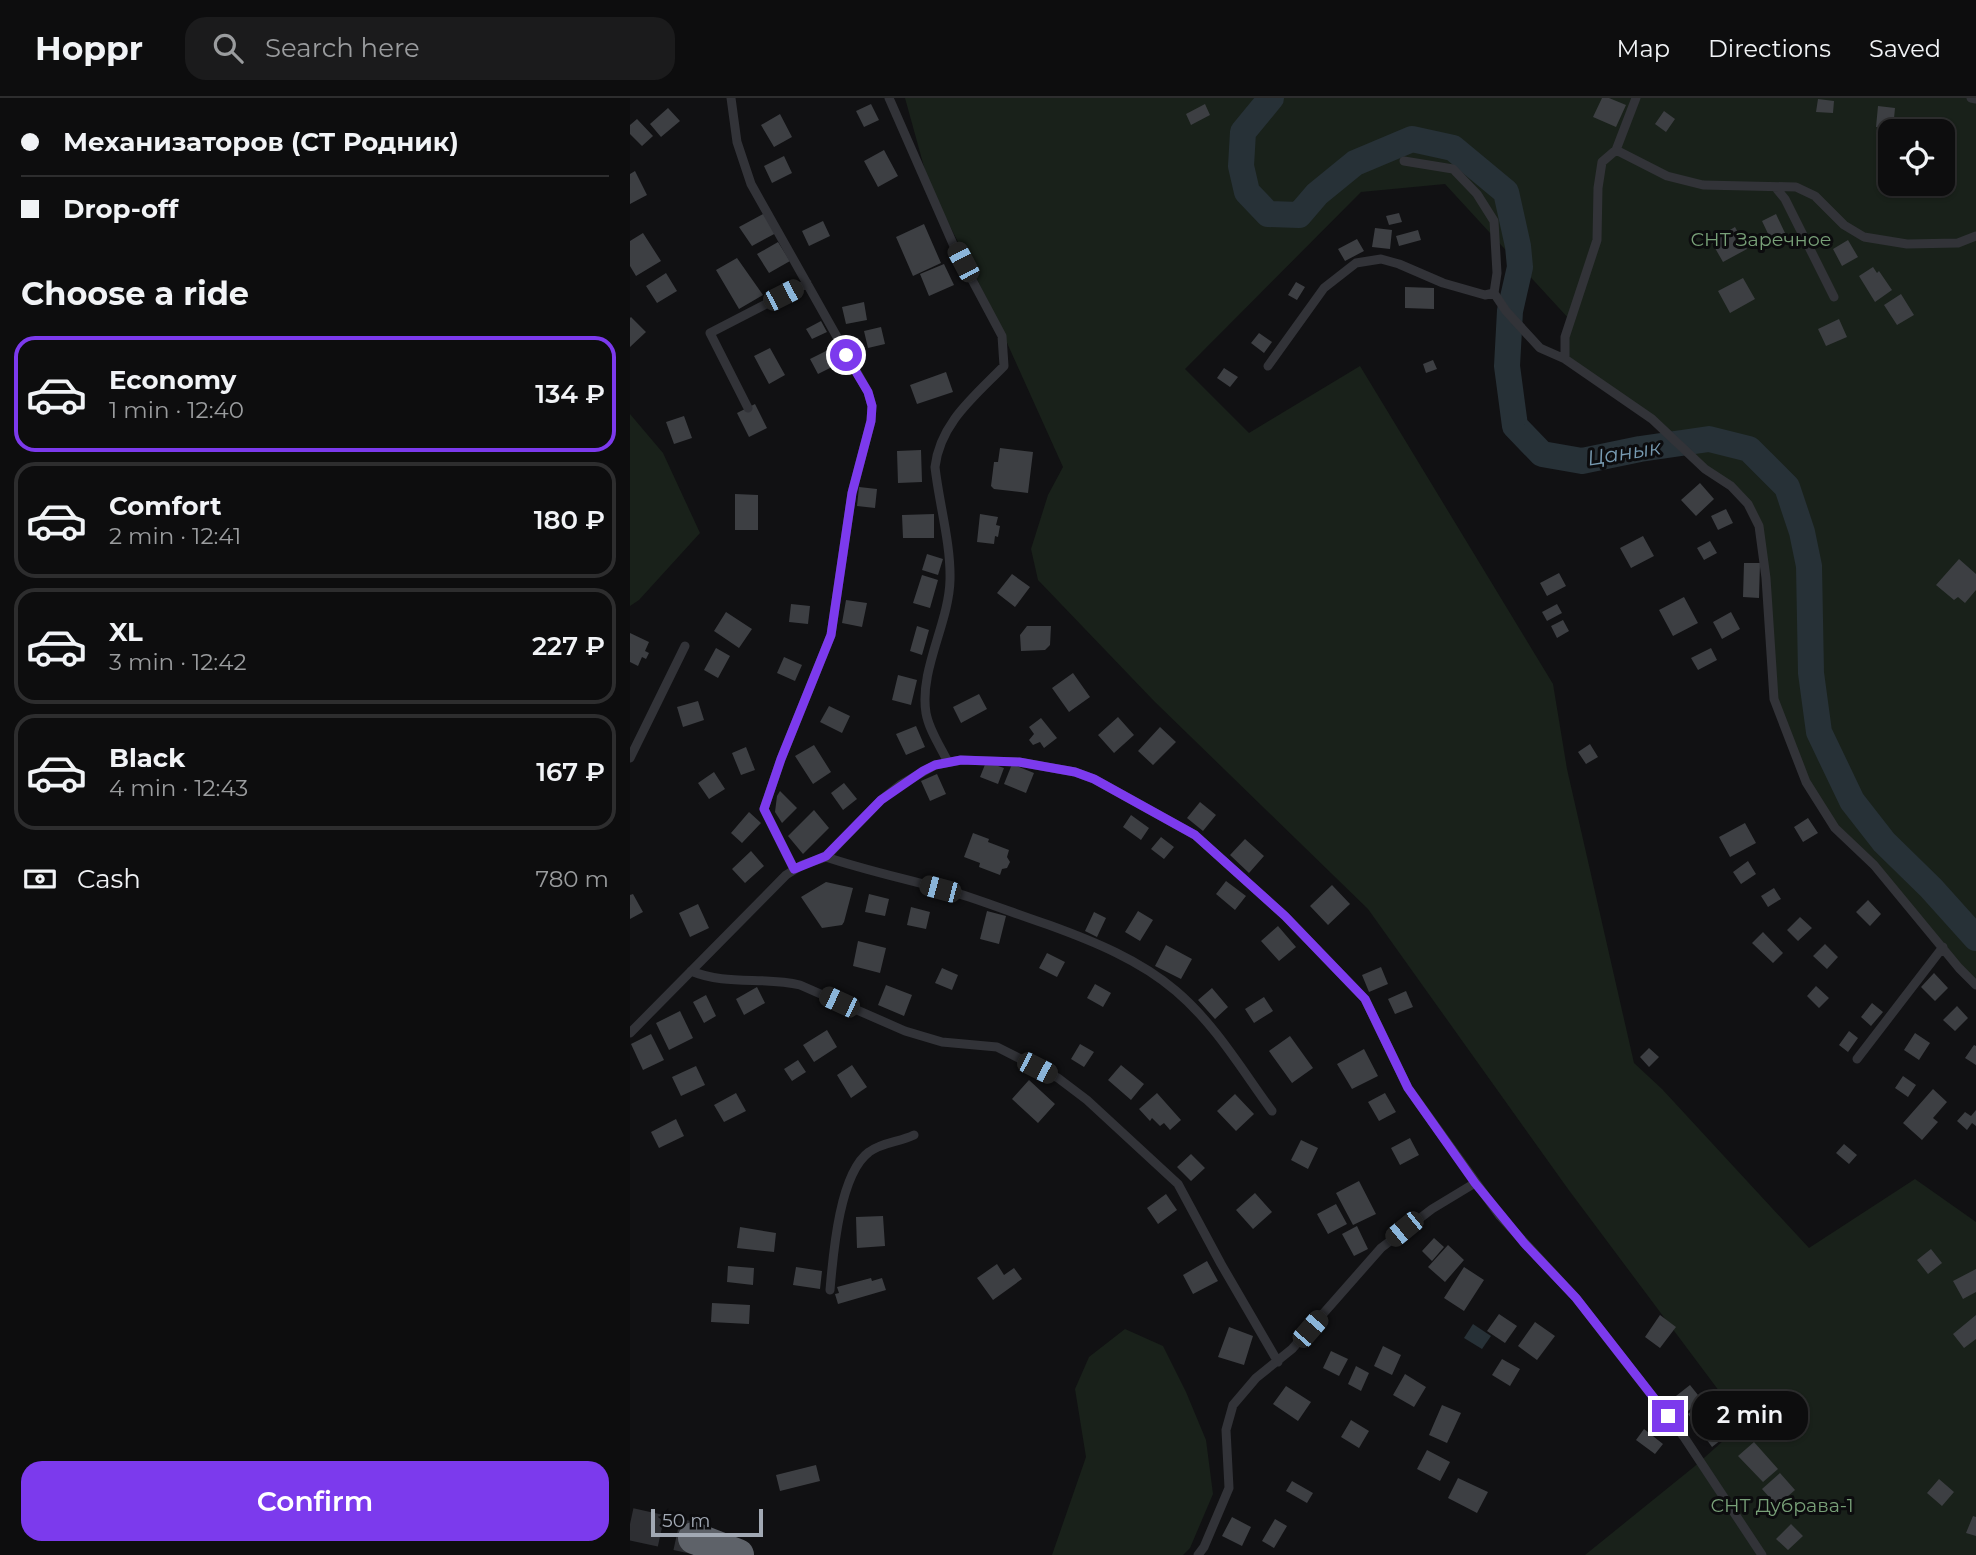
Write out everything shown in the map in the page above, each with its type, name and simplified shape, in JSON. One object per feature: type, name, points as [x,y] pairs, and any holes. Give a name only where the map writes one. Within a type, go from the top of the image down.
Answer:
[{"type":"highway","points":[[694,1538],[738,1555]]},
{"type":"lane","points":[[731,98],[737,142],[751,184],[868,392],[872,406],[871,421],[852,493],[831,635],[781,759],[764,809],[794,869]]},
{"type":"lane","points":[[889,98],[953,244],[1002,336],[1005,352],[1004,366],[959,412],[947,428],[937,451],[936,479],[950,577],[948,603],[930,671],[926,699],[931,727],[948,762]]},
{"type":"lane","points":[[1565,359],[1565,337],[1597,240],[1598,188],[1602,162],[1616,150],[1636,98]]},
{"type":"lane","points":[[1971,98],[1976,99]]},
{"type":"lane","points":[[1616,150],[1667,176],[1703,185],[1796,187],[1815,196],[1844,226],[1864,237],[1907,244],[1958,243],[1976,236]]},
{"type":"lane","points":[[1404,161],[1453,169],[1476,194],[1494,221],[1497,273],[1494,293],[1506,312],[1540,348],[1565,359],[1652,419],[1706,469],[1731,486],[1748,504],[1759,526],[1766,578],[1774,699],[1806,782],[1835,828],[1874,865],[1958,968],[1976,985]]},
{"type":"lane","points":[[1776,188],[1785,199],[1834,297]]},
{"type":"lane","points":[[1268,366],[1324,288],[1356,263],[1381,259],[1443,283],[1485,295],[1494,293]]},
{"type":"lane","points":[[748,408],[710,333],[807,283]]},
{"type":"lane","points":[[630,758],[685,646]]},
{"type":"lane","points":[[630,1033],[794,869],[826,856],[881,800],[923,771],[961,760],[1019,762],[1075,772],[1094,779],[1195,835],[1285,916],[1365,999],[1408,1088],[1475,1183],[1524,1243],[1576,1298],[1684,1437],[1762,1555]]},
{"type":"lane","points":[[826,856],[967,897],[1044,923],[1094,942],[1158,976],[1176,990],[1210,1025],[1272,1111]]},
{"type":"lane","points":[[1857,1059],[1943,947]]},
{"type":"lane","points":[[691,971],[718,980],[784,981],[800,985],[905,1031],[942,1042],[997,1047],[1058,1078],[1087,1100],[1178,1184],[1221,1265],[1278,1362]]},
{"type":"lane","points":[[830,1290],[835,1242],[844,1196],[858,1166],[868,1152],[914,1135]]},
{"type":"lane","points":[[1198,1555],[1229,1488],[1226,1430],[1233,1405],[1247,1387],[1278,1362],[1381,1248],[1432,1209],[1475,1183]]},
{"type":"green space","points":[[905,98],[1976,98],[1976,985],[1835,828],[1806,782],[1774,699],[1759,526],[1748,504],[1683,447],[1565,359],[1570,320],[1445,184],[1361,192],[1185,369],[1249,433],[1360,366],[1553,684],[1567,769],[1634,1063],[1662,1089],[1809,1248],[1915,1179],[1976,1222],[1976,1555],[1585,1555],[1695,1466],[1743,1423],[1568,1189],[1368,909],[1154,701],[1038,580],[1031,549],[1048,495],[1063,467],[989,303],[929,185]]},
{"type":"green space","points":[[630,414],[663,453],[700,533],[639,600],[630,606]]},
{"type":"green space","points":[[1125,1329],[1163,1346],[1206,1440],[1213,1494],[1190,1548],[1183,1555],[1052,1555],[1086,1457],[1075,1389],[1089,1357]]},
{"type":"shaded area","points":[[1473,1324],[1491,1336],[1482,1349],[1464,1338]]},
{"type":"building","points":[[1602,98],[1626,105],[1616,127],[1593,117]]},
{"type":"building","points":[[1818,99],[1834,101],[1833,113],[1816,112]]},
{"type":"building","points":[[871,104],[879,120],[864,127],[856,111]]},
{"type":"building","points":[[1205,104],[1210,115],[1191,125],[1186,114]]},
{"type":"building","points":[[1878,106],[1895,108],[1894,119],[1878,119],[1876,127]]},
{"type":"building","points":[[668,108],[680,121],[661,137],[650,124]]},
{"type":"building","points":[[1664,111],[1675,119],[1666,132],[1655,124]]},
{"type":"building","points":[[780,114],[792,137],[774,147],[761,125]]},
{"type":"building","points":[[637,119],[653,136],[642,146],[630,134],[630,125]]},
{"type":"building","points":[[884,150],[898,176],[878,187],[864,161]]},
{"type":"building","points":[[784,156],[792,173],[772,183],[764,166]]},
{"type":"building","points":[[635,171],[647,195],[630,204],[630,174]]},
{"type":"building","points":[[767,212],[778,232],[752,246],[739,227]]},
{"type":"building","points":[[1399,213],[1402,222],[1389,225],[1386,216]]},
{"type":"building","points":[[1776,214],[1785,233],[1771,240],[1762,221]]},
{"type":"building","points":[[823,221],[830,236],[809,246],[802,231]]},
{"type":"building","points":[[924,224],[941,263],[913,276],[896,237]]},
{"type":"building","points":[[1735,227],[1747,249],[1723,262],[1711,241]]},
{"type":"building","points":[[1375,228],[1392,230],[1390,249],[1372,247]]},
{"type":"building","points":[[1418,230],[1421,240],[1399,246],[1396,236]]},
{"type":"building","points":[[643,233],[661,261],[636,276],[630,266],[630,241]]},
{"type":"building","points":[[1357,239],[1364,251],[1345,261],[1338,249]]},
{"type":"building","points":[[1848,240],[1858,257],[1842,266],[1833,249]]},
{"type":"building","points":[[778,242],[790,261],[769,273],[757,254]]},
{"type":"building","points":[[737,258],[763,295],[739,309],[716,270]]},
{"type":"building","points":[[944,264],[954,285],[929,296],[920,274]]},
{"type":"building","points":[[1873,267],[1892,290],[1875,302],[1859,276]]},
{"type":"building","points":[[666,273],[677,291],[657,303],[646,286]]},
{"type":"building","points":[[1743,278],[1755,299],[1730,313],[1718,291]]},
{"type":"building","points":[[1296,282],[1305,287],[1297,300],[1288,295]]},
{"type":"building","points":[[1405,287],[1434,288],[1434,309],[1405,308]]},
{"type":"building","points":[[1901,294],[1914,315],[1897,325],[1884,305]]},
{"type":"building","points":[[864,302],[867,320],[846,324],[842,307]]},
{"type":"building","points":[[630,318],[646,332],[630,347]]},
{"type":"building","points":[[1839,319],[1847,337],[1826,346],[1818,329]]},
{"type":"building","points":[[821,321],[827,332],[812,339],[806,329]]},
{"type":"building","points":[[881,327],[885,344],[868,348],[864,331]]},
{"type":"building","points":[[1259,333],[1272,342],[1264,353],[1251,343]]},
{"type":"building","points":[[770,348],[785,375],[769,384],[754,356]]},
{"type":"building","points":[[828,350],[836,365],[818,374],[810,359]]},
{"type":"building","points":[[1433,360],[1437,369],[1426,373],[1423,364]]},
{"type":"building","points":[[1224,368],[1238,377],[1230,387],[1217,378]]},
{"type":"building","points":[[946,372],[953,392],[917,404],[910,385]]},
{"type":"building","points":[[755,404],[767,428],[749,437],[737,413]]},
{"type":"building","points":[[684,416],[692,438],[674,444],[666,422]]},
{"type":"building","points":[[1000,448],[1033,452],[1028,493],[994,489],[991,486],[994,462],[998,462]]},
{"type":"building","points":[[921,450],[922,482],[898,483],[897,451]]},
{"type":"building","points":[[1700,483],[1714,499],[1696,516],[1681,500]]},
{"type":"building","points":[[859,487],[877,489],[875,508],[857,506]]},
{"type":"building","points":[[735,494],[758,495],[758,530],[735,530]]},
{"type":"building","points":[[1726,509],[1733,523],[1718,530],[1711,516]]},
{"type":"building","points":[[934,514],[934,538],[903,538],[902,515]]},
{"type":"building","points":[[980,514],[998,517],[996,525],[1000,526],[994,544],[977,542]]},
{"type":"building","points":[[1643,536],[1654,556],[1631,568],[1620,548]]},
{"type":"building","points":[[1710,541],[1717,553],[1704,560],[1697,548]]},
{"type":"building","points":[[927,554],[943,559],[938,575],[922,570]]},
{"type":"building","points":[[1959,559],[1976,574],[1976,590],[1965,603],[1958,597],[1954,600],[1936,585]]},
{"type":"building","points":[[1744,563],[1760,563],[1759,598],[1743,597]]},
{"type":"building","points":[[1559,573],[1566,586],[1547,596],[1540,583]]},
{"type":"building","points":[[1012,574],[1030,587],[1015,607],[997,593]]},
{"type":"building","points":[[922,575],[938,580],[930,608],[913,603]]},
{"type":"building","points":[[1684,597],[1698,623],[1673,636],[1659,610]]},
{"type":"building","points":[[846,600],[867,603],[862,627],[842,623]]},
{"type":"building","points":[[791,604],[810,606],[808,624],[789,622]]},
{"type":"building","points":[[1557,604],[1562,613],[1547,621],[1542,612]]},
{"type":"building","points":[[726,612],[752,629],[739,648],[714,631]]},
{"type":"building","points":[[1731,612],[1740,629],[1722,639],[1713,622]]},
{"type":"building","points":[[1563,620],[1569,631],[1557,638],[1551,626]]},
{"type":"building","points":[[917,626],[929,630],[922,655],[910,651]]},
{"type":"building","points":[[1027,626],[1051,626],[1050,645],[1045,650],[1021,651],[1020,635]]},
{"type":"building","points":[[630,633],[649,642],[645,651],[649,653],[646,659],[642,657],[638,666],[630,662]]},
{"type":"building","points":[[716,648],[730,656],[718,678],[704,670]]},
{"type":"building","points":[[1711,648],[1717,660],[1698,670],[1691,658]]},
{"type":"building","points":[[784,657],[802,665],[795,681],[777,673]]},
{"type":"building","points":[[1073,673],[1090,697],[1069,712],[1052,688]]},
{"type":"building","points":[[898,675],[917,680],[911,705],[892,700]]},
{"type":"building","points":[[979,694],[987,709],[961,723],[953,707]]},
{"type":"building","points":[[698,701],[704,720],[683,727],[677,707]]},
{"type":"building","points":[[829,706],[850,716],[842,733],[820,722]]},
{"type":"building","points":[[1118,717],[1134,735],[1114,753],[1098,735]]},
{"type":"building","points":[[1041,718],[1057,738],[1044,748],[1040,742],[1033,745],[1029,740],[1034,734],[1029,727]]},
{"type":"building","points":[[916,726],[925,747],[906,755],[896,734]]},
{"type":"building","points":[[1160,727],[1176,742],[1153,765],[1138,751]]},
{"type":"building","points":[[1590,744],[1598,757],[1586,764],[1578,752]]},
{"type":"building","points":[[814,745],[831,772],[813,784],[795,756]]},
{"type":"building","points":[[746,747],[755,770],[741,775],[732,753]]},
{"type":"building","points":[[986,762],[1004,768],[998,784],[980,777]]},
{"type":"building","points":[[1012,764],[1034,773],[1026,793],[1004,784]]},
{"type":"building","points":[[714,772],[725,789],[709,799],[698,783]]},
{"type":"building","points":[[937,774],[946,794],[930,801],[921,781]]},
{"type":"building","points":[[844,783],[857,799],[843,810],[831,793]]},
{"type":"building","points":[[780,791],[797,808],[782,823],[775,812]]},
{"type":"building","points":[[1200,802],[1216,815],[1203,831],[1187,818]]},
{"type":"building","points":[[814,810],[829,828],[803,854],[788,836]]},
{"type":"building","points":[[749,812],[761,823],[742,843],[731,833]]},
{"type":"building","points":[[1131,815],[1149,828],[1141,840],[1123,827]]},
{"type":"building","points":[[1808,818],[1818,833],[1803,842],[1794,827]]},
{"type":"building","points":[[1745,823],[1756,843],[1730,857],[1719,837]]},
{"type":"building","points":[[973,833],[1009,850],[1007,857],[1010,862],[1000,875],[979,867],[980,863],[964,857]]},
{"type":"building","points":[[1161,837],[1174,847],[1164,859],[1151,849]]},
{"type":"building","points":[[1245,839],[1264,856],[1249,873],[1230,855]]},
{"type":"building","points":[[751,851],[764,866],[745,883],[732,869]]},
{"type":"building","points":[[1748,861],[1756,874],[1741,884],[1733,872]]},
{"type":"building","points":[[1226,881],[1246,896],[1235,910],[1216,894]]},
{"type":"building","points":[[826,882],[853,888],[842,925],[822,928],[801,897]]},
{"type":"building","points":[[1332,885],[1350,904],[1328,925],[1310,906]]},
{"type":"building","points":[[1774,888],[1781,899],[1768,907],[1761,896]]},
{"type":"building","points":[[633,894],[643,912],[630,919],[630,895]]},
{"type":"building","points":[[869,894],[889,899],[885,916],[865,912]]},
{"type":"building","points":[[1868,900],[1881,914],[1870,926],[1856,912]]},
{"type":"building","points":[[698,904],[709,928],[690,937],[679,913]]},
{"type":"building","points":[[911,907],[930,912],[926,929],[907,925]]},
{"type":"building","points":[[987,911],[1006,916],[999,944],[980,939]]},
{"type":"building","points":[[1138,911],[1153,920],[1140,941],[1125,932]]},
{"type":"building","points":[[1094,912],[1106,918],[1097,937],[1085,931]]},
{"type":"building","points":[[1800,917],[1812,928],[1798,941],[1787,930]]},
{"type":"building","points":[[1278,926],[1296,947],[1279,961],[1261,941]]},
{"type":"building","points":[[1763,932],[1783,953],[1773,963],[1752,943]]},
{"type":"building","points":[[858,941],[886,948],[880,973],[853,966]]},
{"type":"building","points":[[1825,944],[1838,957],[1827,969],[1813,956]]},
{"type":"building","points":[[1166,945],[1192,959],[1181,979],[1155,966]]},
{"type":"building","points":[[1047,953],[1065,962],[1057,977],[1039,968]]},
{"type":"building","points":[[1381,967],[1388,984],[1369,992],[1362,975]]},
{"type":"building","points":[[942,968],[958,975],[952,990],[935,983]]},
{"type":"building","points":[[1934,973],[1948,988],[1935,1001],[1921,987]]},
{"type":"building","points":[[1095,984],[1111,993],[1103,1007],[1087,998]]},
{"type":"building","points":[[886,985],[912,995],[904,1016],[878,1005]]},
{"type":"building","points":[[1816,986],[1829,998],[1819,1008],[1807,996]]},
{"type":"building","points":[[757,987],[765,1003],[744,1015],[736,999]]},
{"type":"building","points":[[1212,988],[1228,1007],[1215,1019],[1198,1000]]},
{"type":"building","points":[[1406,991],[1413,1007],[1395,1014],[1388,999]]},
{"type":"building","points":[[706,995],[716,1016],[704,1023],[693,1002]]},
{"type":"building","points":[[1264,997],[1273,1011],[1254,1023],[1245,1009]]},
{"type":"building","points":[[1872,1003],[1883,1012],[1871,1026],[1861,1017]]},
{"type":"building","points":[[1957,1006],[1968,1018],[1955,1031],[1943,1020]]},
{"type":"building","points":[[680,1011],[693,1038],[669,1050],[656,1023]]},
{"type":"building","points":[[827,1030],[837,1047],[814,1062],[803,1045]]},
{"type":"building","points":[[1849,1031],[1858,1038],[1848,1052],[1839,1045]]},
{"type":"building","points":[[1915,1033],[1930,1043],[1919,1060],[1904,1050]]},
{"type":"building","points":[[651,1034],[664,1060],[643,1070],[631,1044]]},
{"type":"building","points":[[1290,1036],[1313,1068],[1292,1083],[1269,1051]]},
{"type":"building","points":[[1080,1044],[1094,1052],[1084,1067],[1071,1059]]},
{"type":"building","points":[[1974,1045],[1976,1046],[1976,1065],[1965,1058]]},
{"type":"building","points":[[1649,1048],[1659,1057],[1649,1067],[1640,1057]]},
{"type":"building","points":[[1364,1049],[1378,1076],[1352,1089],[1337,1064]]},
{"type":"building","points":[[798,1060],[806,1072],[792,1081],[784,1069]]},
{"type":"building","points":[[852,1065],[867,1087],[851,1098],[837,1075]]},
{"type":"building","points":[[1121,1065],[1144,1084],[1131,1100],[1108,1080]]},
{"type":"building","points":[[696,1066],[705,1085],[681,1096],[672,1077]]},
{"type":"building","points":[[1903,1076],[1916,1085],[1908,1097],[1895,1088]]},
{"type":"building","points":[[1029,1080],[1055,1104],[1038,1123],[1012,1099]]},
{"type":"building","points":[[1933,1089],[1947,1102],[1933,1118],[1938,1122],[1922,1140],[1903,1123]]},
{"type":"building","points":[[736,1093],[746,1111],[724,1122],[714,1105]]},
{"type":"building","points":[[1157,1093],[1181,1120],[1170,1130],[1164,1123],[1160,1126],[1152,1118],[1150,1121],[1139,1109]]},
{"type":"building","points":[[1385,1093],[1396,1112],[1379,1121],[1368,1102]]},
{"type":"building","points":[[1235,1094],[1254,1114],[1236,1131],[1217,1111]]},
{"type":"building","points":[[1976,1110],[1976,1126],[1972,1123],[1967,1130],[1957,1121],[1965,1112],[1971,1116]]},
{"type":"building","points":[[676,1119],[684,1136],[659,1148],[651,1132]]},
{"type":"building","points":[[1410,1138],[1419,1155],[1400,1165],[1391,1148]]},
{"type":"building","points":[[1301,1140],[1318,1148],[1308,1169],[1291,1160]]},
{"type":"building","points":[[1844,1144],[1857,1155],[1849,1164],[1836,1153]]},
{"type":"building","points":[[1191,1154],[1205,1168],[1191,1181],[1177,1167]]},
{"type":"building","points":[[1359,1181],[1376,1214],[1353,1225],[1336,1193]]},
{"type":"building","points":[[1255,1193],[1272,1212],[1253,1229],[1236,1210]]},
{"type":"building","points":[[1166,1194],[1177,1210],[1158,1224],[1147,1208]]},
{"type":"building","points":[[1336,1204],[1347,1224],[1328,1234],[1317,1214]]},
{"type":"building","points":[[883,1216],[885,1246],[857,1248],[856,1217]]},
{"type":"building","points":[[1357,1226],[1368,1249],[1354,1256],[1342,1234]]},
{"type":"building","points":[[740,1227],[776,1233],[774,1252],[737,1248]]},
{"type":"building","points":[[1434,1238],[1444,1247],[1432,1261],[1422,1251]]},
{"type":"building","points":[[1448,1245],[1464,1260],[1445,1282],[1428,1267]]},
{"type":"building","points":[[1931,1249],[1942,1263],[1928,1274],[1917,1260]]},
{"type":"building","points":[[1207,1261],[1218,1281],[1193,1294],[1183,1275]]},
{"type":"building","points":[[997,1264],[1004,1275],[1014,1268],[1022,1279],[993,1300],[977,1278]]},
{"type":"building","points":[[728,1266],[754,1268],[753,1285],[727,1282]]},
{"type":"building","points":[[796,1267],[822,1271],[820,1289],[793,1285]]},
{"type":"building","points":[[1464,1267],[1484,1280],[1464,1311],[1444,1298]]},
{"type":"building","points":[[1976,1269],[1976,1292],[1963,1299],[1953,1281]]},
{"type":"building","points":[[871,1278],[872,1281],[882,1278],[886,1290],[838,1304],[835,1294],[839,1293],[837,1287]]},
{"type":"building","points":[[712,1303],[750,1305],[749,1324],[711,1322]]},
{"type":"building","points":[[1499,1314],[1517,1326],[1505,1343],[1487,1331]]},
{"type":"building","points":[[1660,1315],[1676,1327],[1660,1348],[1645,1337]]},
{"type":"building","points":[[1976,1315],[1976,1339],[1964,1348],[1953,1334]]},
{"type":"building","points":[[1535,1322],[1555,1336],[1537,1360],[1518,1346]]},
{"type":"building","points":[[1229,1327],[1253,1336],[1244,1365],[1218,1357]]},
{"type":"building","points":[[1383,1346],[1401,1355],[1392,1375],[1374,1366]]},
{"type":"building","points":[[1331,1351],[1348,1359],[1339,1376],[1323,1368]]},
{"type":"building","points":[[1502,1359],[1520,1369],[1510,1386],[1492,1375]]},
{"type":"building","points":[[1356,1366],[1369,1373],[1361,1391],[1348,1384]]},
{"type":"building","points":[[1405,1374],[1426,1387],[1414,1407],[1393,1395]]},
{"type":"building","points":[[1690,1385],[1702,1400],[1679,1418],[1667,1403]]},
{"type":"building","points":[[1286,1386],[1311,1402],[1298,1421],[1273,1404]]},
{"type":"building","points":[[1702,1403],[1726,1436],[1712,1447],[1688,1414]]},
{"type":"building","points":[[1442,1405],[1461,1413],[1447,1443],[1429,1435]]},
{"type":"building","points":[[1351,1420],[1369,1431],[1359,1448],[1341,1437]]},
{"type":"building","points":[[1644,1429],[1663,1444],[1655,1454],[1636,1440]]},
{"type":"building","points":[[1754,1442],[1778,1469],[1763,1482],[1738,1456]]},
{"type":"building","points":[[1427,1450],[1450,1462],[1440,1481],[1417,1469]]},
{"type":"building","points":[[816,1465],[820,1481],[780,1491],[776,1475]]},
{"type":"building","points":[[1780,1473],[1795,1490],[1777,1506],[1762,1489]]},
{"type":"building","points":[[1458,1478],[1488,1492],[1477,1513],[1448,1498]]},
{"type":"building","points":[[1939,1479],[1954,1492],[1942,1506],[1927,1493]]},
{"type":"building","points":[[1292,1481],[1313,1493],[1307,1503],[1286,1491]]},
{"type":"building","points":[[1973,1516],[1976,1517],[1976,1536],[1966,1533]]},
{"type":"building","points":[[1232,1517],[1251,1527],[1242,1546],[1222,1536]]},
{"type":"building","points":[[1275,1519],[1287,1526],[1274,1548],[1262,1541]]},
{"type":"building","points":[[1791,1524],[1803,1536],[1788,1550],[1776,1539]]},
{"type":"waterway","name":"Цанык","points":[[1271,98],[1243,132],[1241,166],[1247,192],[1268,214],[1299,215],[1317,194],[1355,163],[1412,139],[1453,148],[1506,192],[1520,267],[1510,311],[1507,366],[1515,426],[1542,454],[1582,461],[1709,439],[1749,449],[1787,487],[1802,532],[1809,566],[1811,673],[1819,732],[1852,801],[1884,842],[1931,888],[1976,938]]},
{"type":"tunnel","points":[[630,1524],[694,1538]]},
{"type":"route","points":[[846,355],[868,392],[872,406],[871,421],[852,493],[831,635],[781,759],[764,809],[794,869],[826,856],[881,800],[900,785],[935,765],[961,760],[1019,762],[1075,772],[1094,779],[1195,835],[1285,916],[1365,999],[1408,1088],[1475,1183],[1500,1216],[1576,1298],[1668,1416]]},
{"type":"park label","name":"СНТ Заречное","points":[[1761,239]]},
{"type":"park label","name":"СНТ Дубрава-1","points":[[1782,1505]]}]
